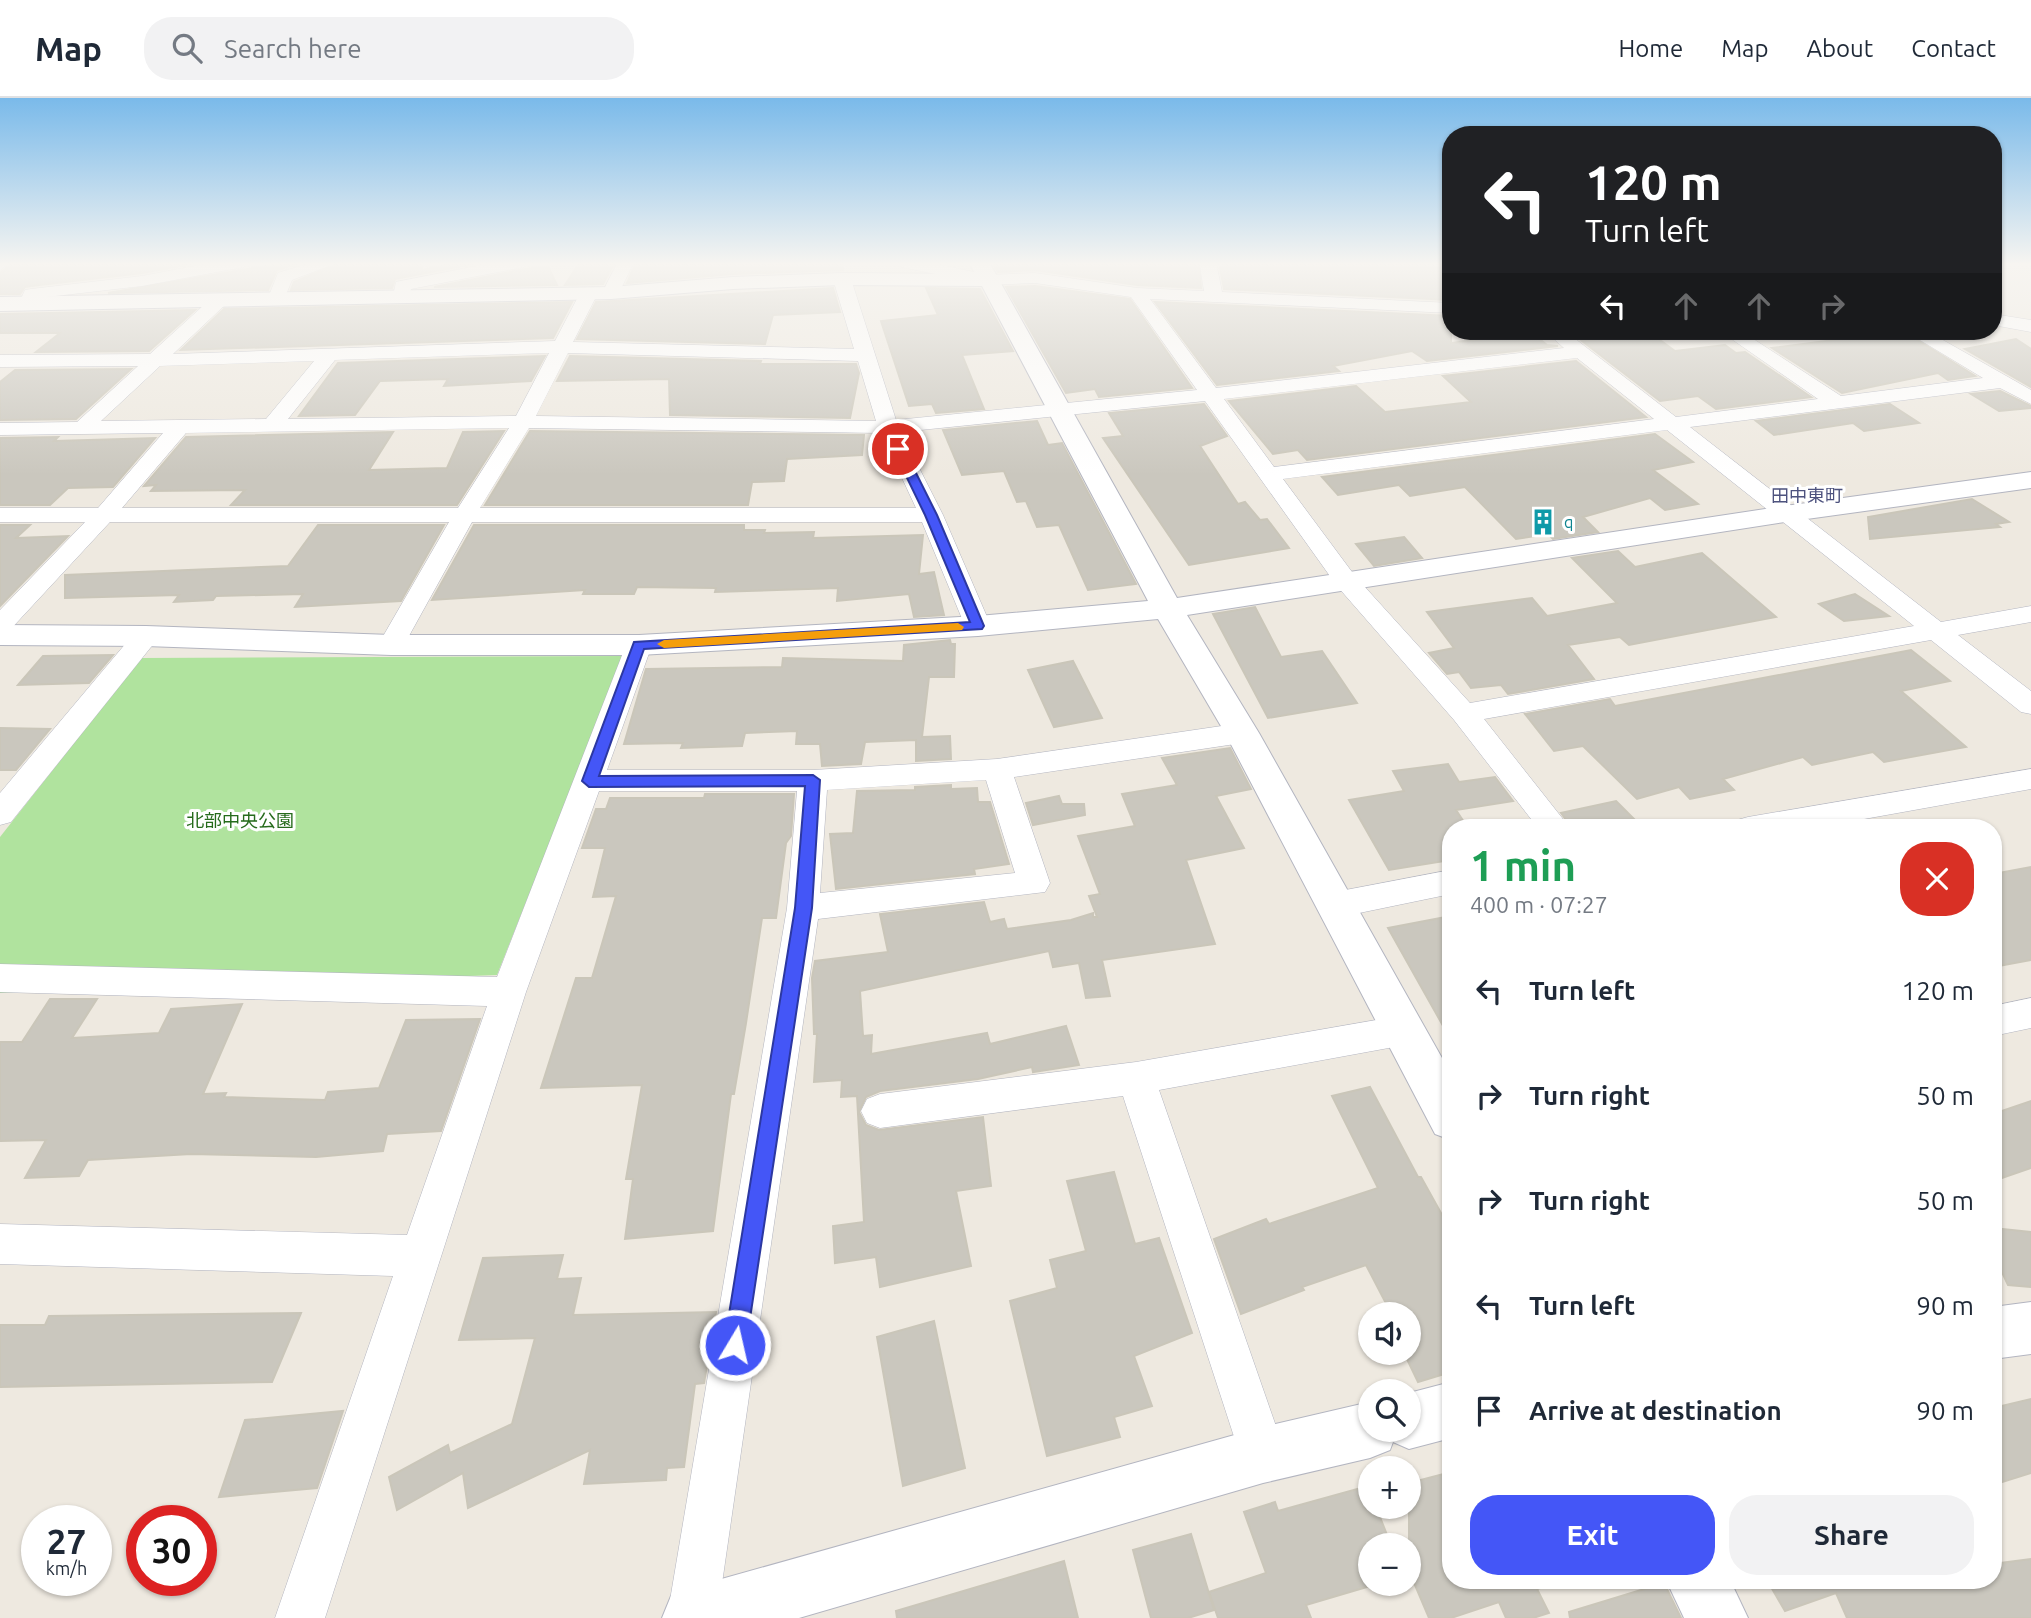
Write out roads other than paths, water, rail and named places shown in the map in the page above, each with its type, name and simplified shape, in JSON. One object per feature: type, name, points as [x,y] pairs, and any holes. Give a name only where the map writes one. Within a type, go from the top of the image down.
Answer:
[{"type":"street","points":[[82,428],[184,333]]},
{"type":"street","points":[[391,645],[464,516],[523,422],[559,347],[570,333]]},
{"type":"street","points":[[858,333],[888,428],[931,515],[978,626]]},
{"type":"street","points":[[1018,333],[1168,609],[1242,733],[1442,1102]]},
{"type":"street","points":[[1166,333],[1346,581],[1464,713],[1548,819]]},
{"type":"street","points":[[2005,333],[2031,337]]},
{"type":"street","points":[[1565,340],[2031,705]]},
{"type":"street","points":[[1743,340],[1835,401]]},
{"type":"street","points":[[1930,340],[2031,398]]},
{"type":"street","points":[[0,361],[155,360],[331,352],[559,347],[865,355]]},
{"type":"street","points":[[274,424],[331,352]]},
{"type":"street","points":[[0,429],[523,422],[888,428],[1061,412],[1580,352]]},
{"type":"street","points":[[1269,474],[2003,382]]},
{"type":"street","points":[[0,625],[105,514],[181,425]]},
{"type":"street","points":[[0,635],[146,636],[391,645],[639,645],[978,626],[1168,609],[1784,514],[2031,480]]},
{"type":"street","points":[[0,516],[931,515]]},
{"type":"street","points":[[1464,713],[2031,614]]},
{"type":"street","points":[[0,814],[12,787],[146,636]]},
{"type":"street","points":[[300,1618],[509,992],[639,645]]},
{"type":"street","points":[[589,781],[813,780],[997,769],[1242,733]]},
{"type":"street","points":[[803,908],[1034,883],[997,769]]},
{"type":"street","points":[[1800,819],[2031,779]]},
{"type":"street","points":[[813,780],[803,908],[693,1618],[1263,1455],[1358,1433]]},
{"type":"street","points":[[1335,905],[1442,884]]},
{"type":"street","points":[[0,978],[509,992]]},
{"type":"street","points":[[2002,1019],[2031,1013]]},
{"type":"street","points":[[880,1111],[1136,1078],[1405,1030]]},
{"type":"street","points":[[1136,1078],[1263,1455]]},
{"type":"street","points":[[0,1244],[422,1256]]},
{"type":"street","points":[[2002,1332],[2031,1328]]},
{"type":"street","points":[[1421,1417],[1442,1412]]},
{"type":"street","points":[[1701,1589],[1717,1618]]},
{"type":"place","name":"q","points":[[1543,522]]},
{"type":"district","name":"田中東町","points":[[1807,496]]},
{"type":"park label","name":"北部中央公園","points":[[240,821]]}]
